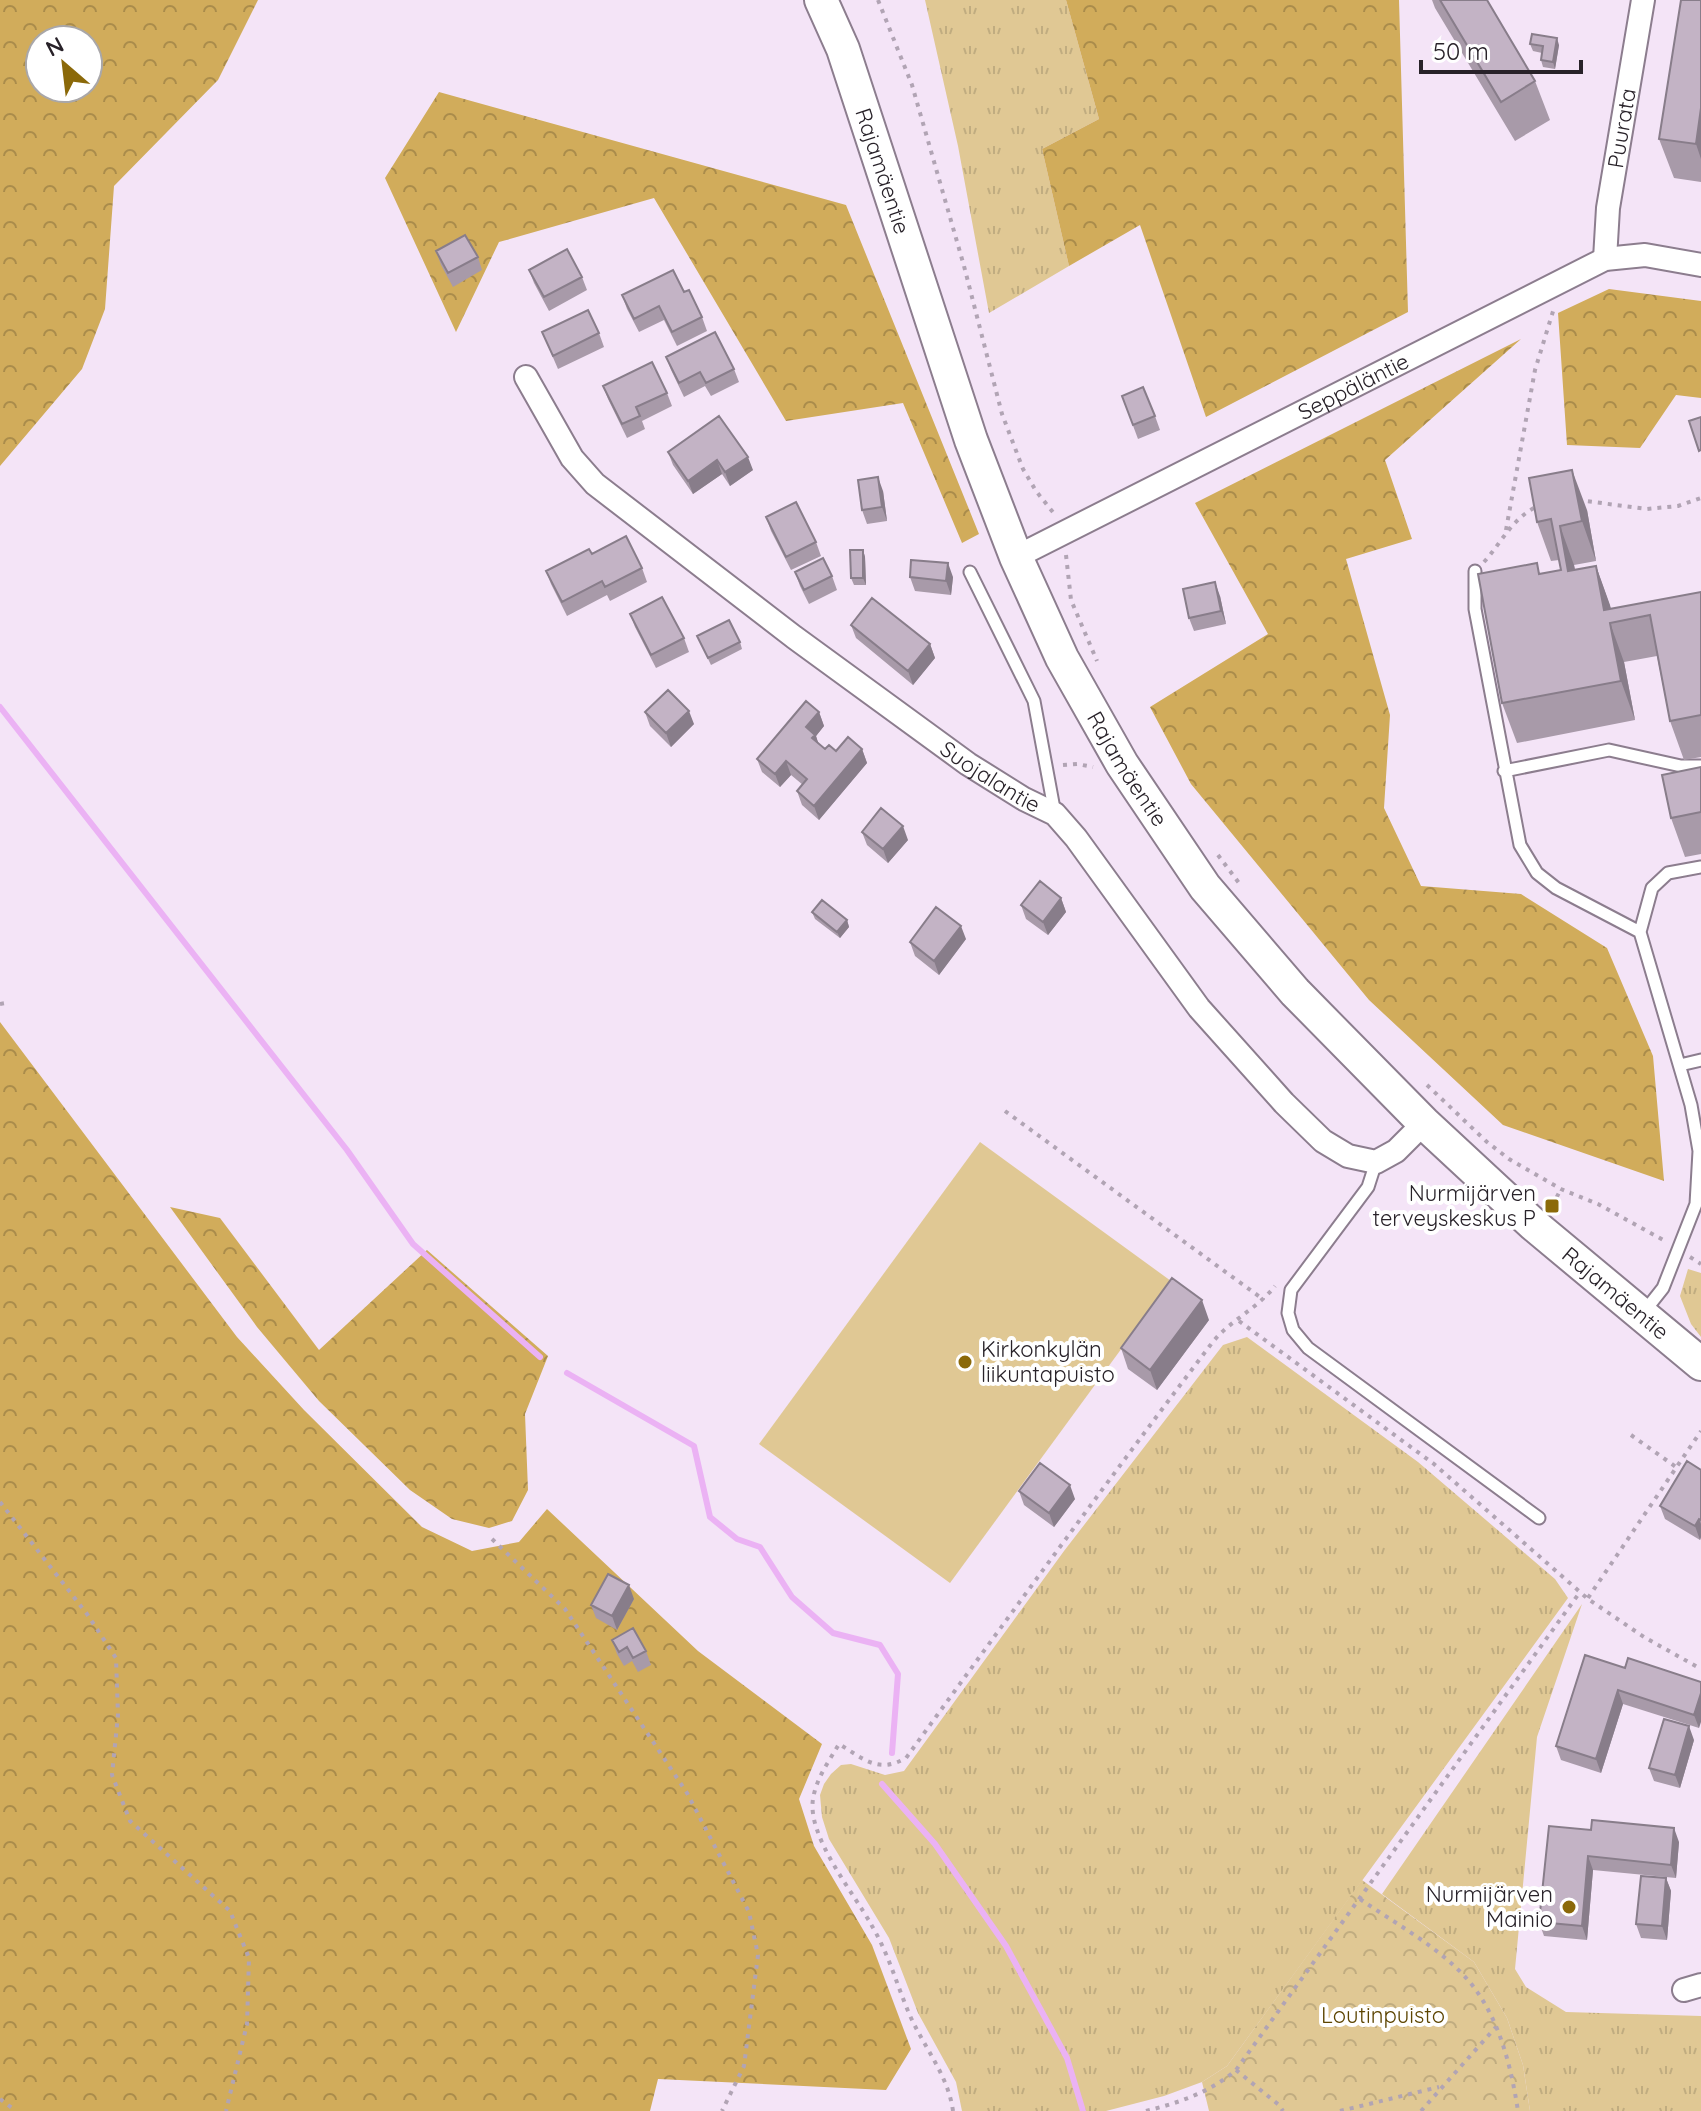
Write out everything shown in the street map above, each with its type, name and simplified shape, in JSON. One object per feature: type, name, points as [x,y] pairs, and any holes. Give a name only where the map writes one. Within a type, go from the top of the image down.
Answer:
[{"type":"main road","name":"Rajamäentie","points":[[821,0],[843,49],[971,440],[1016,557],[1062,658],[1122,764],[1205,887],[1295,992],[1424,1123],[1534,1225],[1701,1364]]},
{"type":"street","name":"Puurata","points":[[1605,259],[1608,208],[1643,0]]},
{"type":"street","name":"Seppäläntie","points":[[1016,557],[1605,259],[1645,255],[1701,265]]},
{"type":"street","name":"Suojalantie","points":[[526,377],[572,458],[595,484],[794,637],[968,764],[1024,799],[1055,814],[1199,1008],[1284,1103],[1323,1141],[1348,1156],[1376,1162]]},
{"type":"street","points":[[1376,1162],[1396,1151],[1424,1123]]},
{"type":"lane","points":[[1475,571],[1475,609],[1520,845],[1537,873],[1556,888],[1640,932]]},
{"type":"lane","points":[[970,572],[1034,701],[1055,814]]},
{"type":"lane","points":[[1504,771],[1609,750],[1681,766],[1701,766]]},
{"type":"lane","points":[[1641,1316],[1663,1288],[1680,1250],[1696,1204],[1699,1151],[1691,1105],[1640,932],[1652,888],[1668,873],[1701,867]]},
{"type":"lane","points":[[1680,1065],[1701,1060]]},
{"type":"lane","points":[[1376,1162],[1368,1187],[1291,1290],[1288,1313],[1293,1330],[1308,1348],[1539,1518]]},
{"type":"path","points":[[878,0],[912,85],[1002,414],[1023,469],[1058,518],[1071,600],[1097,661]]},
{"type":"path","points":[[1506,531],[1535,370],[1557,298]]},
{"type":"path","points":[[1575,500],[1647,509],[1678,506],[1701,498]]},
{"type":"path","points":[[1475,571],[1493,552],[1506,531],[1527,511],[1539,506]]},
{"type":"path","points":[[1212,848],[1248,894]]},
{"type":"path","points":[[1422,1081],[1509,1159],[1561,1189],[1598,1204],[1701,1264]]},
{"type":"path","points":[[1005,1111],[1264,1300]]},
{"type":"path","points":[[1552,1206],[1561,1189]]},
{"type":"path","points":[[953,2111],[950,2092],[908,2012],[892,1965],[873,1927],[823,1845],[812,1801],[819,1779],[839,1744],[880,1766],[893,1765],[906,1758],[1216,1339],[1264,1300],[1283,1275]]},
{"type":"path","points":[[1239,1321],[1434,1464],[1588,1599],[1644,1637],[1701,1669]]},
{"type":"path","points":[[1588,1599],[1701,1431]]},
{"type":"path","points":[[1631,1435],[1676,1467]]},
{"type":"path","points":[[0,1502],[87,1614],[116,1658],[118,1715],[112,1775],[130,1821],[230,1911],[249,1958],[247,2024],[226,2111]]},
{"type":"path","points":[[492,1539],[565,1609],[687,1793],[749,1912],[758,1955],[744,2066],[722,2111]]},
{"type":"path","points":[[1146,2111],[1222,2083],[1236,2070],[1580,1592]]},
{"type":"path","points":[[1359,1899],[1452,1964],[1484,2001],[1512,2075],[1518,2111]]},
{"type":"path","points":[[1421,2111],[1496,2027]]},
{"type":"path","points":[[1236,2070],[1283,2111]]},
{"type":"path","points":[[1340,2111],[1442,2086]]},
{"type":"path","points":[[0,2099],[16,2111]]},
{"type":"green space","points":[[0,0],[258,0],[218,80],[114,186],[105,309],[82,369],[0,466]]},
{"type":"green space","points":[[925,0],[1066,0],[1099,119],[1042,149],[1069,266],[989,313],[958,146]]},
{"type":"green space","points":[[1066,0],[1399,0],[1408,312],[1206,417],[1140,225],[1069,266],[1042,149],[1099,119]]},
{"type":"green space","points":[[439,92],[846,205],[979,534],[962,543],[903,403],[786,421],[654,198],[499,242],[456,332],[385,178]]},
{"type":"green space","points":[[1609,289],[1701,301],[1701,398],[1676,395],[1640,448],[1567,445],[1558,313]]},
{"type":"green space","points":[[1521,339],[1385,460],[1412,539],[1346,559],[1390,715],[1384,808],[1421,886],[1521,894],[1607,948],[1653,1056],[1664,1181],[1503,1125],[1369,1000],[1191,784],[1150,707],[1268,634],[1195,503]]},
{"type":"green space","points":[[0,1022],[237,1337],[304,1410],[422,1527],[472,1551],[519,1542],[547,1509],[698,1651],[822,1744],[799,1799],[814,1846],[872,1945],[911,2049],[886,2090],[658,2079],[650,2111],[0,2111]]},
{"type":"green space","name":"Kirkonkylän liikuntapuisto","points":[[980,1142],[1171,1281],[950,1583],[759,1444]]},
{"type":"green space","points":[[170,1207],[220,1218],[319,1350],[427,1250],[548,1356],[525,1414],[528,1490],[512,1521],[489,1528],[452,1519],[410,1490],[319,1401],[257,1327]]},
{"type":"green space","points":[[1688,1269],[1701,1273],[1701,1337],[1691,1324],[1680,1296]]},
{"type":"green space","points":[[1247,1337],[1418,1462],[1555,1579],[1568,1598],[1227,2066],[1202,2082],[1164,2096],[1106,2111],[962,2111],[956,2082],[918,2013],[889,1938],[829,1839],[822,1817],[820,1795],[824,1784],[841,1765],[851,1764],[885,1775],[904,1771],[1064,1551],[1223,1345]]},
{"type":"green space","points":[[1582,1604],[1537,1737],[1515,1969],[1526,1987],[1566,2012],[1701,2016],[1701,2111],[1530,2111],[1523,2065],[1507,2018],[1474,1962],[1382,1894]]},
{"type":"green space","name":"Loutinpuisto","points":[[1362,1880],[1474,1962],[1507,2018],[1523,2065],[1530,2111],[1209,2111],[1202,2082],[1227,2066]]},
{"type":"building","points":[[1440,0],[1487,0],[1535,81],[1501,102]]},
{"type":"building","points":[[1681,0],[1701,0],[1701,108],[1696,144],[1659,139]]},
{"type":"building","points":[[1532,34],[1557,38],[1553,62],[1541,60],[1543,46],[1530,44]]},
{"type":"building","points":[[465,235],[478,257],[448,273],[436,251]]},
{"type":"building","points":[[567,249],[582,277],[544,297],[529,270]]},
{"type":"building","points":[[673,270],[684,292],[689,290],[702,317],[672,332],[659,306],[634,319],[622,295]]},
{"type":"building","points":[[588,310],[599,333],[553,356],[542,332]]},
{"type":"building","points":[[715,332],[734,369],[706,383],[700,372],[679,383],[666,357]]},
{"type":"building","points":[[652,362],[667,393],[636,407],[640,416],[622,424],[603,386]]},
{"type":"building","points":[[1143,387],[1155,416],[1133,425],[1122,396]]},
{"type":"building","points":[[719,416],[748,457],[725,472],[717,460],[688,481],[668,452]]},
{"type":"building","points":[[1701,417],[1701,450],[1699,451],[1689,421]]},
{"type":"building","points":[[1572,470],[1582,521],[1560,526],[1568,571],[1596,566],[1604,610],[1701,592],[1701,715],[1670,721],[1650,615],[1610,623],[1621,681],[1502,703],[1478,574],[1537,563],[1539,574],[1561,570],[1551,519],[1537,522],[1529,478]]},
{"type":"building","points":[[878,477],[882,507],[862,510],[858,480]]},
{"type":"building","points":[[796,502],[816,542],[786,557],[766,517]]},
{"type":"building","points":[[626,536],[642,568],[605,587],[602,581],[562,602],[546,571],[589,549],[592,554]]},
{"type":"building","points":[[850,550],[863,550],[863,578],[851,578]]},
{"type":"building","points":[[823,558],[832,576],[804,590],[795,572]]},
{"type":"building","points":[[911,560],[948,563],[946,581],[910,577]]},
{"type":"building","points":[[1215,582],[1221,611],[1189,618],[1183,589]]},
{"type":"building","points":[[662,597],[684,638],[651,655],[630,614]]},
{"type":"building","points":[[872,598],[930,644],[908,671],[851,625]]},
{"type":"building","points":[[729,620],[740,642],[708,658],[697,636]]},
{"type":"building","points":[[668,690],[689,711],[666,733],[645,712]]},
{"type":"building","points":[[806,701],[819,712],[806,727],[815,735],[812,738],[825,749],[829,745],[836,751],[848,737],[862,749],[814,806],[797,791],[807,779],[786,761],[775,774],[757,759]]},
{"type":"building","points":[[1701,767],[1701,812],[1671,818],[1662,775]]},
{"type":"building","points":[[881,808],[903,826],[883,849],[862,832]]},
{"type":"building","points":[[1040,881],[1061,898],[1043,922],[1021,905]]},
{"type":"building","points":[[822,900],[847,920],[837,932],[812,912]]},
{"type":"building","points":[[936,907],[961,926],[934,961],[910,942]]},
{"type":"building","points":[[1172,1278],[1202,1300],[1150,1370],[1121,1348]]},
{"type":"building","points":[[1687,1461],[1701,1470],[1701,1520],[1695,1526],[1660,1506]]},
{"type":"building","points":[[1040,1463],[1070,1485],[1049,1513],[1019,1491]]},
{"type":"building","points":[[608,1574],[629,1585],[612,1616],[591,1605]]},
{"type":"building","points":[[633,1628],[646,1651],[633,1658],[627,1647],[619,1652],[612,1640]]},
{"type":"building","points":[[1585,1655],[1625,1668],[1628,1658],[1701,1682],[1694,1715],[1618,1690],[1596,1759],[1556,1746]]},
{"type":"building","points":[[1664,1719],[1689,1726],[1675,1775],[1649,1768]]},
{"type":"building","name":"Nurmijärven Mainio","points":[[1592,1820],[1674,1828],[1671,1865],[1588,1856],[1582,1926],[1539,1922],[1549,1826],[1591,1830]]},
{"type":"building","points":[[1641,1876],[1666,1878],[1662,1926],[1636,1924]]},
{"type":"waterway","points":[[0,707],[347,1150],[413,1244],[540,1357]]},
{"type":"waterway","points":[[567,1373],[694,1446],[710,1517],[737,1539],[760,1547],[792,1597],[833,1633],[880,1645],[898,1674],[892,1753]]},
{"type":"waterway","points":[[882,1784],[935,1844],[1006,1946],[1067,2058],[1083,2111]]},
{"type":"place","name":"Nurmijärven terveyskeskus P","points":[[1552,1206]]},
{"type":"place","name":"Kirkonkylän liikuntapuisto","points":[[965,1362]]},
{"type":"place","name":"Nurmijärven Mainio","points":[[1569,1907]]}]
